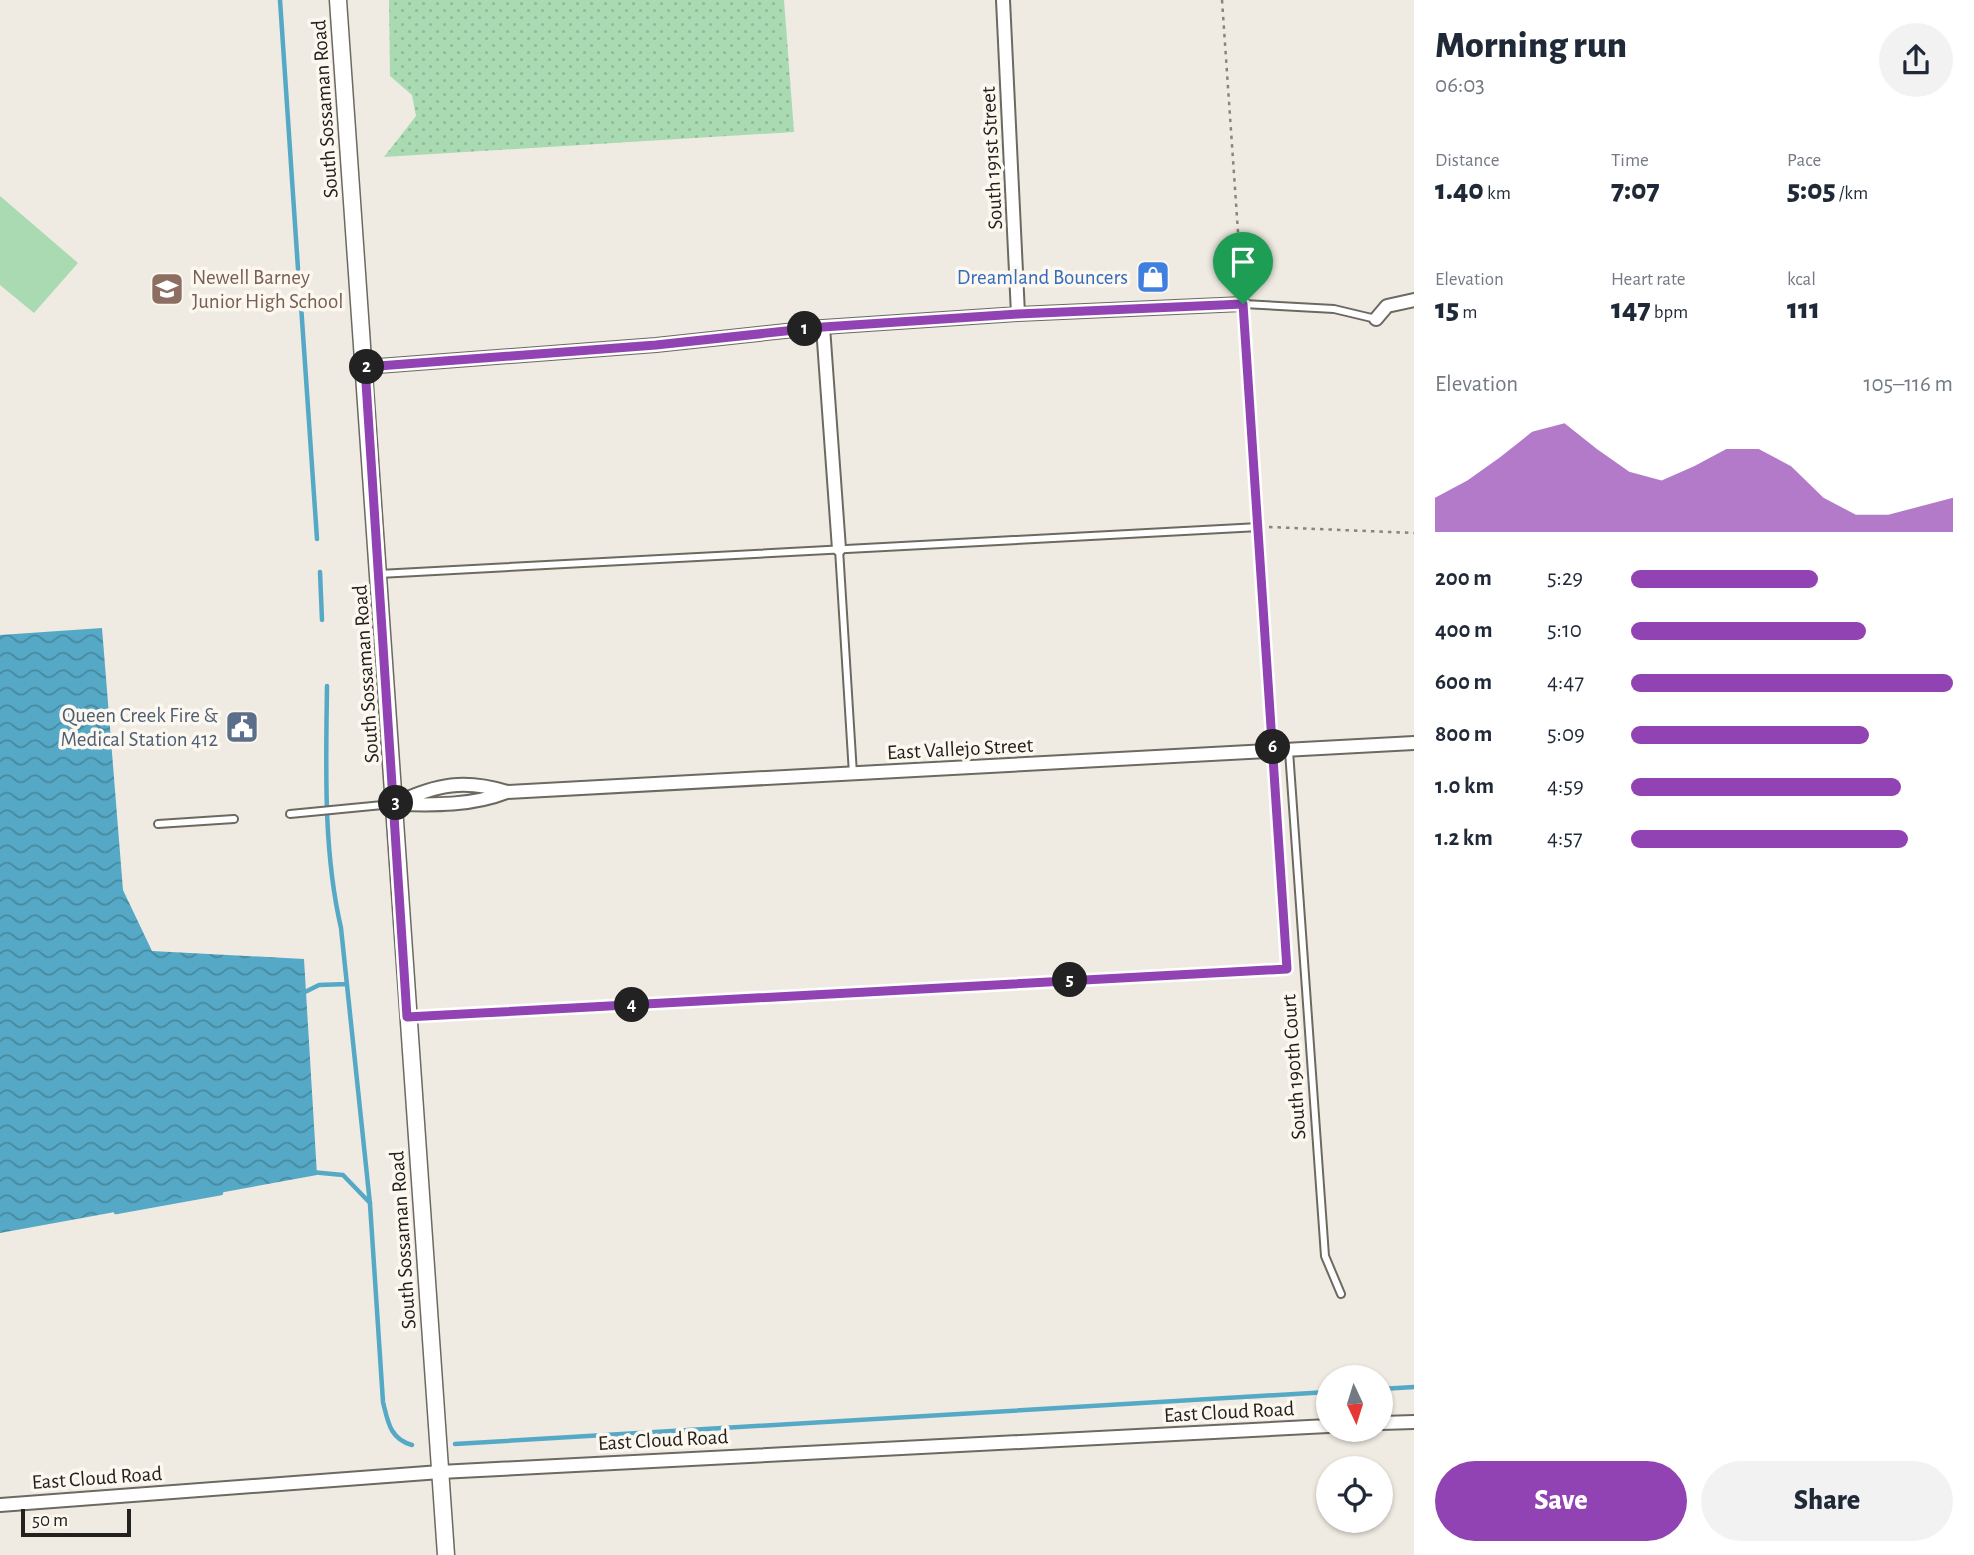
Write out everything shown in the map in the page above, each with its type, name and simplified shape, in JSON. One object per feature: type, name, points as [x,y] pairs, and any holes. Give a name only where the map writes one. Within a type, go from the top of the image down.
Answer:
[{"type":"main road","name":"South Sossaman Road","points":[[338,0],[396,804],[407,1017],[446,1555]]},
{"type":"street","name":"South 191st Street","points":[[1003,0],[1018,314]]},
{"type":"street","points":[[1376,319],[1387,306],[1414,300]]},
{"type":"street","points":[[365,367],[656,345],[823,327],[1018,314],[1243,304]]},
{"type":"street","points":[[823,327],[839,549]]},
{"type":"street","name":"East Vallejo Street","points":[[396,804],[482,802],[507,792],[1414,743]]},
{"type":"street","name":"East Vallejo Street","points":[[396,804],[430,787],[479,784],[507,792]]},
{"type":"street","points":[[1393,1423],[1414,1422]]},
{"type":"street","name":"East Cloud Road","points":[[0,1505],[440,1472],[1316,1427]]},
{"type":"lane","points":[[1243,304],[1334,309],[1376,319]]},
{"type":"lane","points":[[379,574],[1259,527]]},
{"type":"lane","points":[[839,549],[853,774]]},
{"type":"lane","name":"South 190th Court","points":[[1289,751],[1325,1256],[1341,1294]]},
{"type":"lane","points":[[290,814],[396,804]]},
{"type":"lane","points":[[158,824],[234,819]]},
{"type":"path","points":[[407,1017],[1287,969],[1222,0]]},
{"type":"path","points":[[1259,527],[1414,533]]},
{"type":"green space","points":[[389,0],[784,0],[794,132],[384,157],[416,116],[412,95],[390,76]]},
{"type":"green space","points":[[0,196],[78,263],[34,313],[0,285]]},
{"type":"water","points":[[102,628],[123,890],[152,951],[304,959],[317,1175],[0,1233],[0,635]]},
{"type":"waterway","points":[[280,0],[298,269]]},
{"type":"waterway","points":[[301,305],[317,539]]},
{"type":"waterway","points":[[320,572],[322,620]]},
{"type":"waterway","points":[[327,686],[328,838],[341,928],[370,1204],[383,1402],[394,1434],[412,1445]]},
{"type":"waterway","points":[[301,994],[319,985],[347,984]]},
{"type":"waterway","points":[[311,1172],[343,1175],[370,1203]]},
{"type":"waterway","points":[[116,1212],[221,1193]]},
{"type":"waterway","points":[[1393,1388],[1414,1387]]},
{"type":"waterway","points":[[455,1444],[1316,1393]]},
{"type":"place","name":"Dreamland Bouncers","points":[[1153,277]]},
{"type":"place","name":"Newell Barney Junior High School","points":[[167,289]]},
{"type":"place","name":"Queen Creek Fire & Medical Station 412","points":[[242,727]]},
{"type":"route","points":[[1243,304],[1287,969],[407,1017],[396,804],[365,367],[656,345],[823,327],[1018,314],[1243,304]]}]
